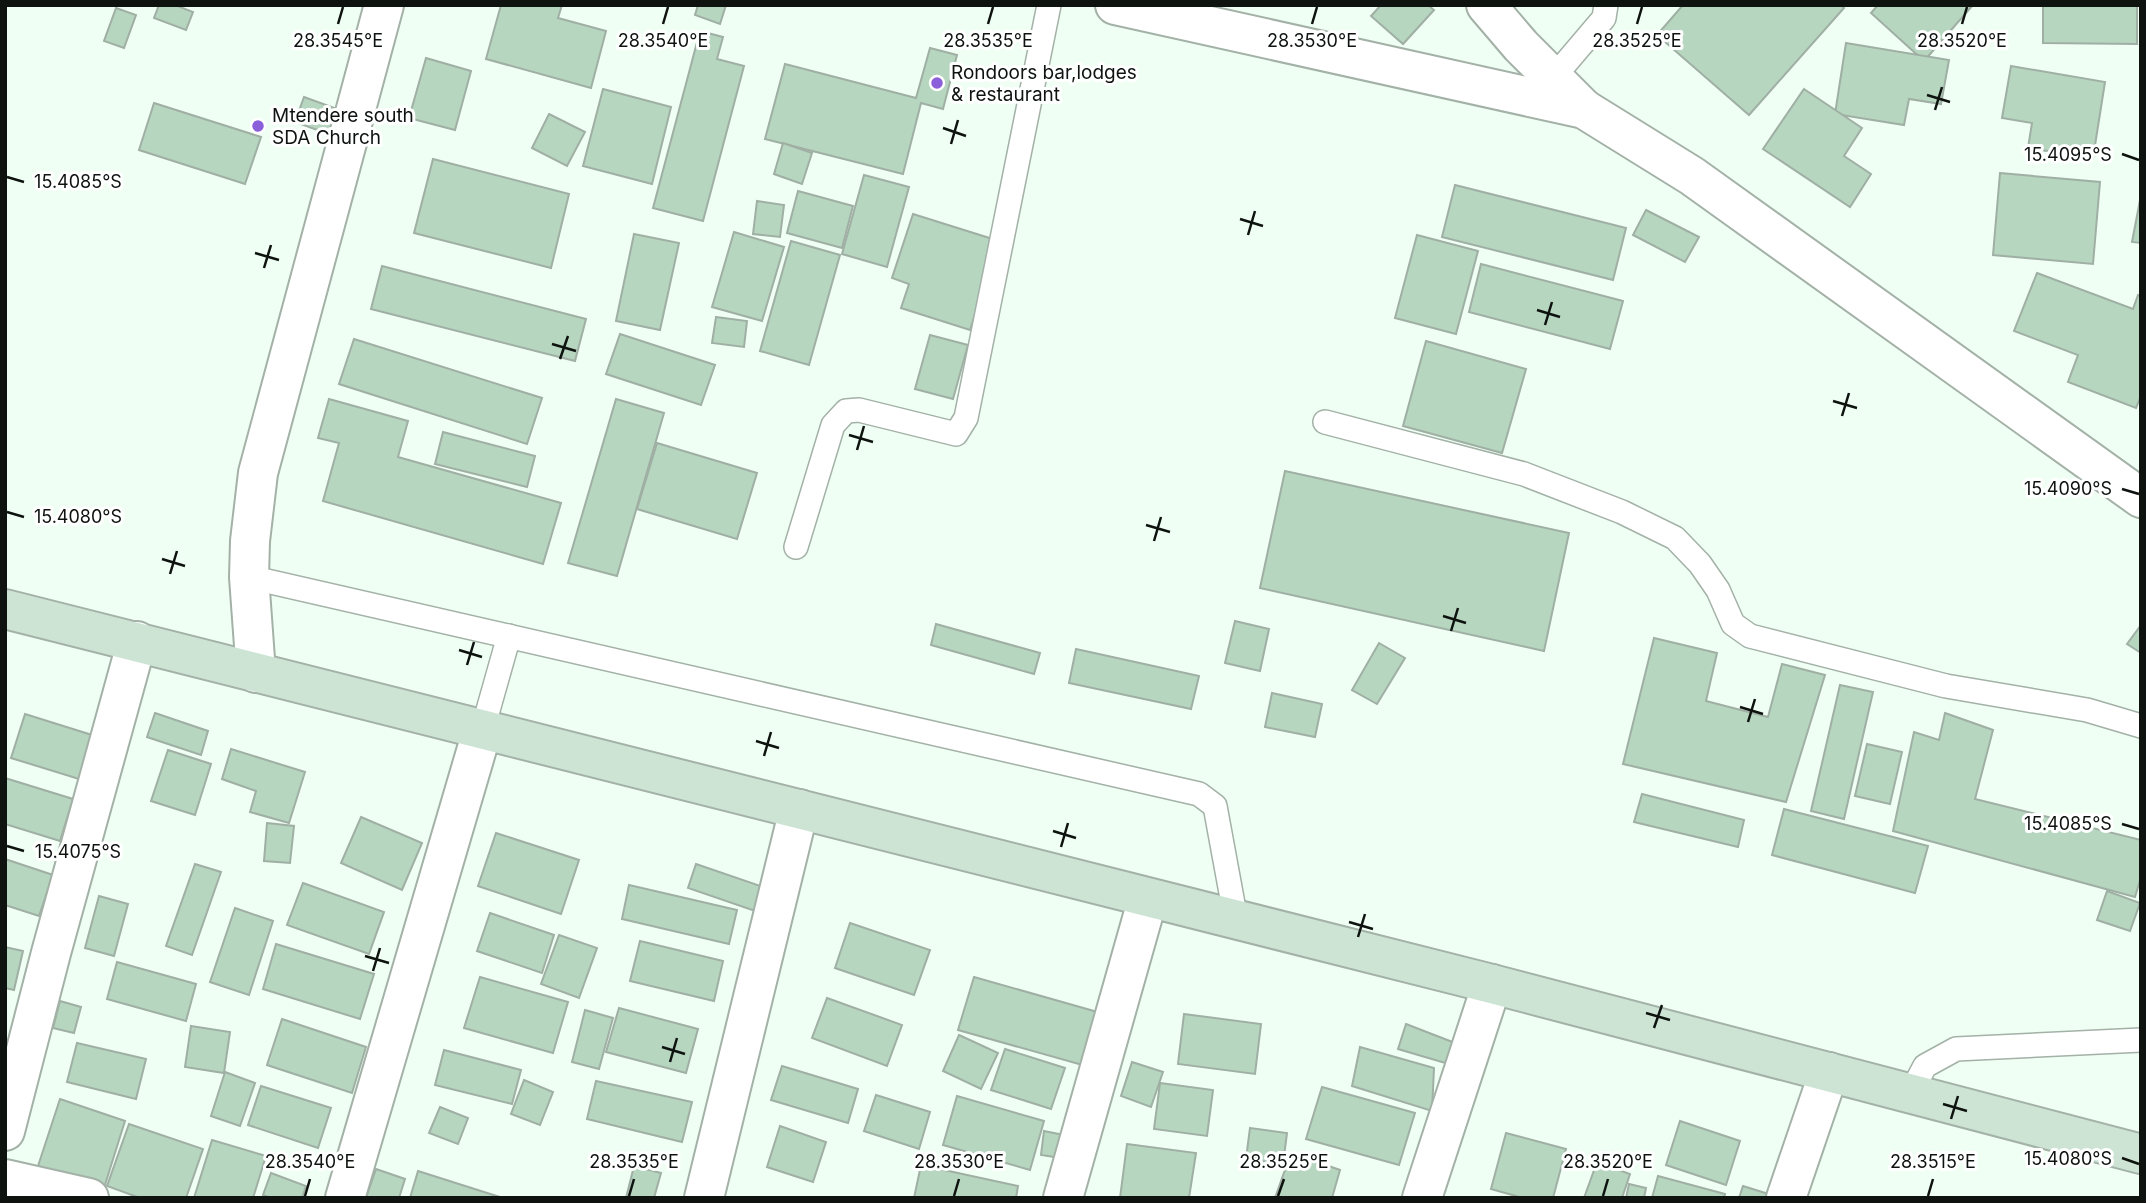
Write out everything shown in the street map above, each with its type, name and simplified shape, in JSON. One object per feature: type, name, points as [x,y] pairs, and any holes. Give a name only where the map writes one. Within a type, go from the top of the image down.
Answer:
[{"type":"main road","points":[[5,609],[1492,984],[2141,1154]]},
{"type":"street","points":[[256,673],[249,577],[250,541],[258,473],[384,5]]},
{"type":"street","points":[[1115,5],[1584,109]]},
{"type":"street","points":[[1486,5],[1521,46],[1584,109],[1692,176],[2141,498]]},
{"type":"street","points":[[5,1131],[137,641]]},
{"type":"street","points":[[345,1198],[483,728]]},
{"type":"street","points":[[705,1198],[799,809]]},
{"type":"street","points":[[1063,1198],[1147,898]]},
{"type":"street","points":[[1422,1198],[1492,984]]},
{"type":"street","points":[[1786,1198],[1829,1072]]},
{"type":"street","points":[[5,1179],[89,1198]]},
{"type":"lane","points":[[796,547],[832,425],[846,411],[859,410],[956,434],[966,418],[1049,5]]},
{"type":"lane","points":[[1553,78],[1604,18],[1606,5]]},
{"type":"lane","points":[[1325,422],[1524,474],[1622,512],[1675,538],[1700,564],[1718,590],[1733,624],[1750,636],[1946,686],[2087,710],[2141,726]]},
{"type":"lane","points":[[249,577],[1199,794],[1215,806],[1236,920]]},
{"type":"lane","points":[[483,728],[509,636]]},
{"type":"lane","points":[[1910,1094],[1925,1066],[1956,1049],[2141,1040]]},
{"type":"building","points":[[159,5],[175,5],[193,12],[186,30],[154,18]]},
{"type":"building","points":[[501,5],[562,5],[558,18],[606,31],[591,88],[486,59]]},
{"type":"building","points":[[698,5],[726,5],[720,24],[695,15]]},
{"type":"building","points":[[1381,5],[1428,5],[1434,10],[1403,44],[1371,16]]},
{"type":"building","points":[[1683,5],[1841,5],[1844,8],[1749,115],[1657,35]]},
{"type":"building","points":[[1878,5],[1973,5],[1924,61],[1871,13]]},
{"type":"building","points":[[2043,5],[2137,5],[2137,44],[2043,43]]},
{"type":"building","points":[[116,8],[136,15],[124,48],[104,41]]},
{"type":"building","points":[[700,31],[723,37],[717,59],[744,66],[703,221],[653,208]]},
{"type":"building","points":[[1846,43],[1949,60],[1941,104],[1909,99],[1904,125],[1835,114]]},
{"type":"building","points":[[930,48],[957,55],[943,109],[921,103],[903,174],[765,139],[785,64],[916,98]]},
{"type":"building","points":[[426,58],[471,71],[455,130],[409,118]]},
{"type":"building","points":[[2011,66],[2105,82],[2093,158],[2028,148],[2032,123],[2002,118]]},
{"type":"building","points":[[603,89],[671,107],[652,184],[583,166]]},
{"type":"building","points":[[1804,89],[1862,128],[1844,156],[1871,174],[1850,207],[1763,149]]},
{"type":"building","points":[[304,97],[340,110],[331,135],[295,122]]},
{"type":"building","points":[[154,103],[261,137],[245,184],[139,150]]},
{"type":"building","points":[[549,114],[585,132],[567,166],[532,148]]},
{"type":"building","points":[[783,143],[812,153],[802,184],[774,174]]},
{"type":"building","points":[[433,159],[569,194],[551,268],[414,233]]},
{"type":"building","points":[[2000,173],[2100,182],[2093,264],[1993,255]]},
{"type":"building","points":[[864,175],[909,187],[887,267],[842,254]]},
{"type":"building","points":[[1455,185],[1626,228],[1613,280],[1442,237]]},
{"type":"building","points":[[798,191],[853,206],[842,248],[787,233]]},
{"type":"building","points":[[2141,195],[2141,243],[2132,242]]},
{"type":"building","points":[[757,201],[784,205],[780,237],[753,234]]},
{"type":"building","points":[[1646,210],[1699,237],[1685,262],[1633,235]]},
{"type":"building","points":[[913,214],[999,241],[970,330],[901,308],[909,284],[892,278]]},
{"type":"building","points":[[734,232],[784,247],[762,321],[712,307]]},
{"type":"building","points":[[634,234],[679,243],[660,330],[616,321]]},
{"type":"building","points":[[1417,235],[1478,251],[1456,334],[1395,318]]},
{"type":"building","points":[[791,241],[840,255],[809,365],[760,351]]},
{"type":"building","points":[[1481,264],[1623,301],[1610,349],[1469,312]]},
{"type":"building","points":[[382,266],[586,319],[575,361],[371,309]]},
{"type":"building","points":[[2037,273],[2133,309],[2138,295],[2141,296],[2141,396],[2136,408],[2068,382],[2078,355],[2014,331]]},
{"type":"building","points":[[716,317],[747,321],[744,347],[712,343]]},
{"type":"building","points":[[620,334],[715,365],[701,405],[606,374]]},
{"type":"building","points":[[930,335],[968,345],[953,399],[915,389]]},
{"type":"building","points":[[354,339],[542,398],[527,444],[339,384]]},
{"type":"building","points":[[1426,341],[1526,369],[1502,453],[1403,426]]},
{"type":"building","points":[[329,399],[408,421],[398,457],[561,503],[543,564],[323,501],[339,443],[318,438]]},
{"type":"building","points":[[616,399],[664,413],[617,576],[568,563]]},
{"type":"building","points":[[443,432],[535,456],[527,487],[435,464]]},
{"type":"building","points":[[657,443],[757,473],[737,539],[637,509]]},
{"type":"building","points":[[1285,471],[1569,533],[1544,651],[1260,588]]},
{"type":"building","points":[[1235,621],[1269,629],[1260,671],[1225,663]]},
{"type":"building","points":[[936,624],[1040,653],[1034,674],[931,645]]},
{"type":"building","points":[[2141,625],[2141,653],[2127,644]]},
{"type":"building","points":[[1654,638],[1717,653],[1706,701],[1768,717],[1782,664],[1825,675],[1786,802],[1623,764]]},
{"type":"building","points":[[1379,643],[1405,658],[1377,704],[1352,690]]},
{"type":"building","points":[[1076,649],[1199,676],[1191,709],[1069,683]]},
{"type":"building","points":[[1840,685],[1873,692],[1844,819],[1811,811]]},
{"type":"building","points":[[1272,693],[1322,704],[1315,737],[1265,727]]},
{"type":"building","points":[[155,713],[208,731],[201,755],[147,737]]},
{"type":"building","points":[[1945,713],[1993,730],[1975,799],[2141,840],[2141,877],[2135,897],[1893,831],[1914,732],[1939,740]]},
{"type":"building","points":[[25,714],[92,735],[79,779],[11,758]]},
{"type":"building","points":[[1867,744],[1902,752],[1890,804],[1855,796]]},
{"type":"building","points":[[231,749],[305,772],[289,823],[250,812],[256,791],[222,779]]},
{"type":"building","points":[[168,750],[211,764],[195,815],[151,801]]},
{"type":"building","points":[[5,778],[73,799],[60,841],[5,824]]},
{"type":"building","points":[[1642,794],[1744,820],[1738,847],[1634,822]]},
{"type":"building","points":[[1784,809],[1928,846],[1915,893],[1772,855]]},
{"type":"building","points":[[361,817],[422,843],[402,890],[341,863]]},
{"type":"building","points":[[267,823],[294,826],[290,863],[264,861]]},
{"type":"building","points":[[496,833],[579,860],[561,914],[478,886]]},
{"type":"building","points":[[5,859],[53,875],[39,916],[5,905]]},
{"type":"building","points":[[195,864],[221,872],[192,955],[166,946]]},
{"type":"building","points":[[696,864],[769,889],[761,913],[688,888]]},
{"type":"building","points":[[303,883],[384,912],[369,954],[287,925]]},
{"type":"building","points":[[629,885],[737,910],[729,944],[622,919]]},
{"type":"building","points":[[2107,891],[2140,903],[2130,931],[2097,920]]},
{"type":"building","points":[[99,896],[128,904],[114,956],[85,948]]},
{"type":"building","points":[[235,908],[273,921],[249,995],[210,982]]},
{"type":"building","points":[[490,913],[554,935],[542,973],[477,951]]},
{"type":"building","points":[[850,923],[930,950],[914,995],[835,968]]},
{"type":"building","points":[[559,935],[597,948],[579,998],[541,984]]},
{"type":"building","points":[[640,941],[723,961],[714,1001],[630,981]]},
{"type":"building","points":[[276,944],[374,974],[360,1019],[263,989]]},
{"type":"building","points":[[5,947],[23,951],[14,990],[5,988]]},
{"type":"building","points":[[117,962],[196,984],[186,1021],[107,999]]},
{"type":"building","points":[[480,977],[568,1002],[553,1053],[464,1028]]},
{"type":"building","points":[[974,977],[1101,1013],[1086,1066],[958,1030]]},
{"type":"building","points":[[827,998],[902,1025],[887,1066],[812,1038]]},
{"type":"building","points":[[60,1001],[81,1007],[74,1033],[53,1028]]},
{"type":"building","points":[[619,1008],[698,1029],[686,1073],[606,1052]]},
{"type":"building","points":[[585,1010],[613,1018],[599,1069],[572,1062]]},
{"type":"building","points":[[1184,1014],[1261,1024],[1255,1074],[1178,1064]]},
{"type":"building","points":[[282,1019],[366,1047],[352,1093],[267,1065]]},
{"type":"building","points":[[1406,1024],[1455,1043],[1452,1065],[1398,1049]]},
{"type":"building","points":[[191,1026],[230,1032],[224,1073],[185,1067]]},
{"type":"building","points":[[959,1035],[998,1053],[981,1089],[943,1071]]},
{"type":"building","points":[[77,1043],[146,1059],[136,1099],[67,1082]]},
{"type":"building","points":[[1360,1047],[1434,1068],[1432,1111],[1352,1086]]},
{"type":"building","points":[[1005,1049],[1065,1068],[1051,1109],[991,1090]]},
{"type":"building","points":[[444,1050],[521,1070],[512,1104],[435,1085]]},
{"type":"building","points":[[1132,1062],[1163,1072],[1151,1107],[1121,1096]]},
{"type":"building","points":[[782,1066],[858,1089],[848,1123],[771,1100]]},
{"type":"building","points":[[225,1072],[255,1083],[240,1126],[211,1116]]},
{"type":"building","points":[[524,1080],[553,1092],[540,1125],[511,1114]]},
{"type":"building","points":[[596,1081],[692,1102],[682,1142],[587,1119]]},
{"type":"building","points":[[1160,1083],[1213,1090],[1207,1136],[1154,1129]]},
{"type":"building","points":[[261,1086],[331,1108],[318,1148],[248,1125]]},
{"type":"building","points":[[1322,1087],[1415,1113],[1399,1165],[1306,1139]]},
{"type":"building","points":[[876,1095],[930,1112],[919,1149],[864,1131]]},
{"type":"building","points":[[957,1096],[1044,1121],[1030,1170],[943,1145]]},
{"type":"building","points":[[60,1099],[125,1121],[104,1188],[38,1166]]},
{"type":"building","points":[[440,1107],[468,1118],[458,1144],[429,1133]]},
{"type":"building","points":[[1680,1121],[1740,1141],[1726,1185],[1666,1165]]},
{"type":"building","points":[[129,1124],[203,1149],[186,1198],[140,1198],[107,1186]]},
{"type":"building","points":[[780,1126],[826,1142],[813,1182],[767,1167]]},
{"type":"building","points":[[1250,1128],[1287,1133],[1283,1164],[1246,1159]]},
{"type":"building","points":[[1044,1131],[1064,1135],[1061,1158],[1041,1155]]},
{"type":"building","points":[[1506,1133],[1566,1149],[1553,1198],[1523,1198],[1491,1189]]},
{"type":"building","points":[[212,1140],[266,1156],[253,1198],[194,1198]]},
{"type":"building","points":[[1127,1144],[1196,1153],[1189,1198],[1120,1198]]},
{"type":"building","points":[[1291,1153],[1340,1170],[1332,1198],[1275,1198]]},
{"type":"building","points":[[1597,1162],[1630,1174],[1622,1198],[1584,1198]]},
{"type":"building","points":[[921,1165],[1018,1186],[1016,1198],[914,1198]]},
{"type":"building","points":[[634,1166],[661,1173],[654,1198],[626,1198]]},
{"type":"building","points":[[376,1169],[405,1179],[399,1198],[366,1198]]},
{"type":"building","points":[[418,1171],[503,1198],[410,1198]]},
{"type":"building","points":[[271,1173],[306,1186],[302,1198],[271,1198],[263,1195]]},
{"type":"building","points":[[1658,1176],[1725,1194],[1724,1198],[1652,1198]]},
{"type":"building","points":[[1629,1184],[1646,1188],[1644,1198],[1626,1198]]},
{"type":"building","points":[[1743,1186],[1775,1196],[1775,1198],[1739,1198]]},
{"type":"place","name":"Rondoors bar,lodges & restaurant","points":[[937,83]]},
{"type":"place","name":"Mtendere south SDA Church","points":[[258,126]]}]
